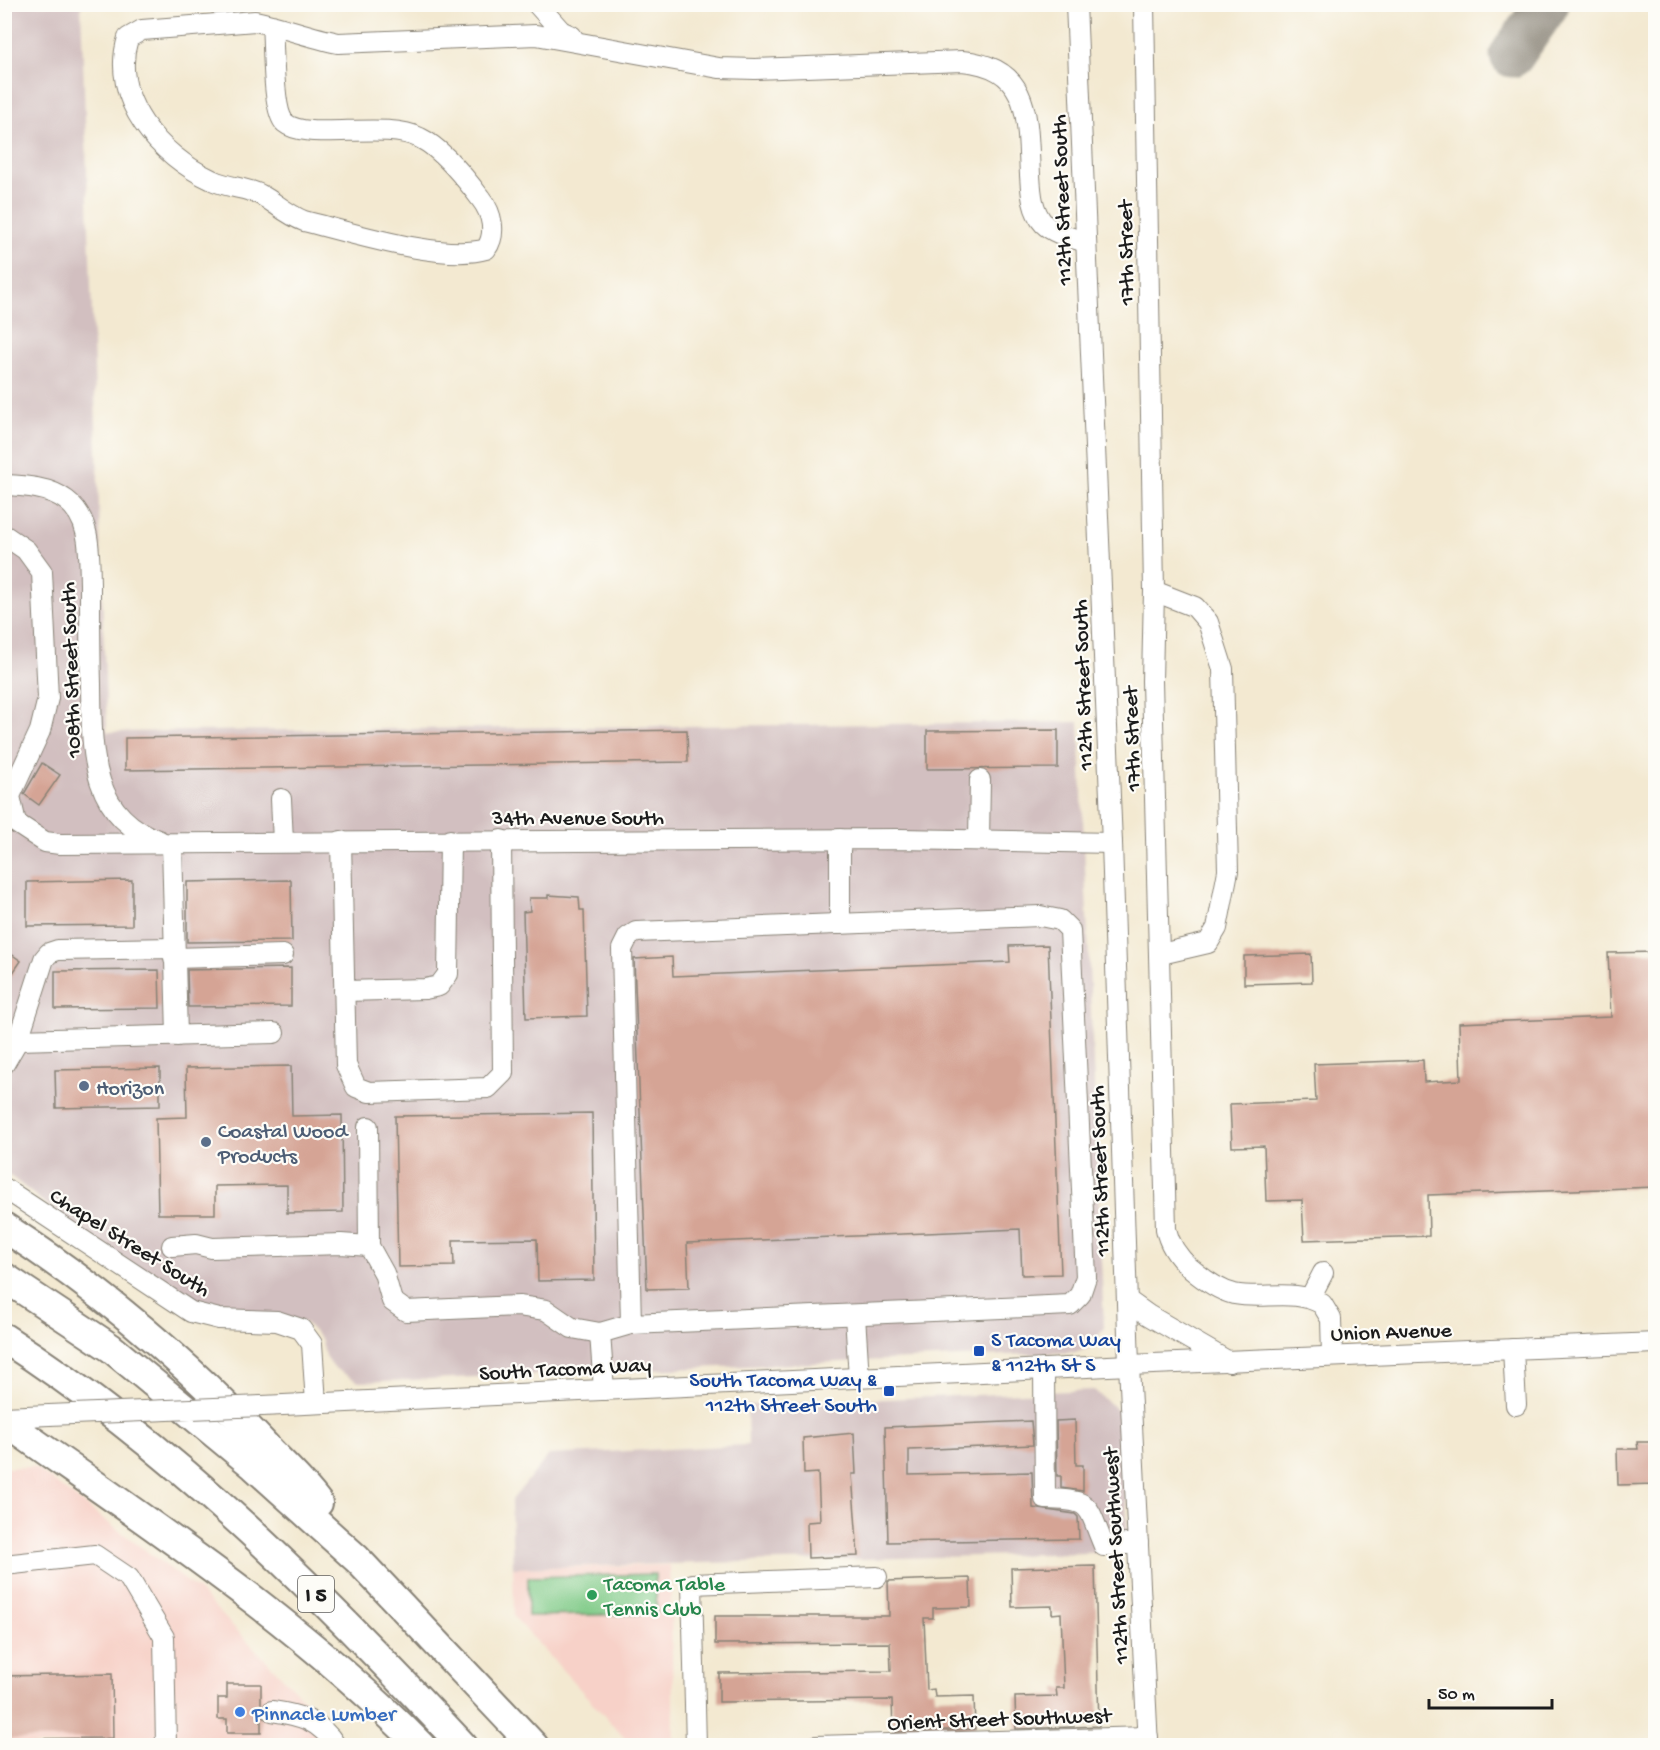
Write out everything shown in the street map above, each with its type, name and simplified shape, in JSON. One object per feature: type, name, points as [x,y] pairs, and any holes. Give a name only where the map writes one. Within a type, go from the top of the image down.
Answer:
[{"type":"highway","points":[[4,1227],[94,1288],[172,1354],[250,1428],[308,1489],[357,1559]]},
{"type":"highway","name":"I 5","points":[[4,1277],[111,1347],[254,1466],[357,1559],[534,1746]]},
{"type":"highway","name":"I 5","points":[[4,1338],[52,1369],[263,1540],[463,1746]]},
{"type":"highway","points":[[9,1418],[235,1584],[380,1706],[421,1746]]},
{"type":"street","points":[[537,4],[561,31],[607,46]]},
{"type":"street","name":"112th Street South","points":[[1076,4],[1112,843],[1129,1365]]},
{"type":"street","name":"17th Street","points":[[1144,4],[1154,591],[1152,681],[1161,954],[1165,1220],[1167,1235],[1176,1253],[1201,1277],[1225,1291],[1242,1295],[1287,1294],[1310,1298]]},
{"type":"street","points":[[272,25],[276,99],[278,111],[285,122],[296,129],[309,131],[369,129],[418,136],[433,146],[486,204],[493,230],[491,242],[486,249],[457,252],[419,247],[304,221],[286,214],[261,195],[211,180],[160,145],[141,122],[128,91],[125,65],[128,38],[142,30],[255,21],[272,25],[338,43],[508,34],[552,37],[719,68],[755,69],[952,61],[984,63],[1000,70],[1015,83],[1023,102],[1031,195],[1036,213],[1045,225],[1086,242]]},
{"type":"street","name":"108th Street South","points":[[4,485],[41,490],[65,499],[78,513],[88,539],[92,738],[99,780],[107,799],[125,821],[146,835],[172,844]]},
{"type":"street","points":[[4,536],[26,550],[42,572],[48,698],[40,731],[10,796],[10,827]]},
{"type":"street","points":[[1154,591],[1195,607],[1208,622],[1223,669],[1228,871],[1217,928],[1208,943],[1161,954]]},
{"type":"street","points":[[979,840],[980,780]]},
{"type":"street","points":[[281,799],[284,842]]},
{"type":"street","name":"34th Avenue South","points":[[10,827],[45,842],[172,844],[450,840],[840,839],[1112,843]]},
{"type":"street","points":[[840,839],[840,924]]},
{"type":"street","points":[[344,992],[425,989],[439,986],[448,974],[450,840]]},
{"type":"street","points":[[341,841],[346,1065],[356,1087],[369,1092],[488,1088],[503,1072],[501,840]]},
{"type":"street","points":[[172,844],[177,1036]]},
{"type":"street","points":[[368,1126],[369,1246],[384,1273],[392,1301],[406,1311],[519,1306],[546,1310],[572,1328],[600,1333],[631,1324],[1070,1305],[1080,1295],[1086,1277],[1074,972],[1070,930],[1060,920],[1040,916],[636,932],[628,937],[622,949],[631,1324]]},
{"type":"street","points":[[4,1064],[18,1040],[44,959],[49,953],[58,950],[283,955]]},
{"type":"street","points":[[18,1040],[274,1033]]},
{"type":"street","name":"Chapel Street South","points":[[4,1188],[191,1312],[219,1319],[277,1321],[301,1329],[312,1344],[316,1403]]},
{"type":"street","points":[[172,1246],[196,1244],[212,1248],[341,1244],[369,1246]]},
{"type":"street","points":[[1323,1273],[1310,1298],[1322,1304],[1329,1312],[1332,1356]]},
{"type":"street","points":[[1127,1300],[1148,1315],[1229,1362]]},
{"type":"street","points":[[855,1316],[859,1378]]},
{"type":"street","points":[[600,1333],[604,1390]]},
{"type":"street","name":"Union Avenue","points":[[1129,1365],[1656,1343]]},
{"type":"street","points":[[1513,1349],[1516,1405]]},
{"type":"street","name":"South Tacoma Way","points":[[9,1418],[1129,1365]]},
{"type":"street","name":"112th Street Southwest","points":[[1129,1365],[1148,1741]]},
{"type":"street","points":[[1044,1370],[1045,1499],[1077,1499],[1087,1507],[1104,1546],[1138,1544]]},
{"type":"street","points":[[4,1565],[94,1555],[129,1578],[164,1637],[166,1746]]},
{"type":"street","points":[[696,1746],[692,1584],[877,1577]]},
{"type":"street","points":[[272,1711],[298,1715],[315,1722],[329,1734],[336,1746]]},
{"type":"street","name":"Orient Street Southwest","points":[[816,1746],[1148,1741]]},
{"type":"shaded area","points":[[4,5],[81,5],[107,732],[1079,722],[1104,1328],[1091,1347],[1078,1352],[359,1382],[334,1368],[325,1356],[322,1340],[306,1323],[207,1312],[152,1287],[5,1172]]},
{"type":"shaded area","points":[[1094,1390],[1123,1415],[1128,1552],[513,1568],[511,1501],[549,1455],[748,1445],[747,1405]]},
{"type":"shaded area","points":[[34,1467],[197,1589],[348,1745],[5,1745],[4,1468]]},
{"type":"shaded area","points":[[670,1565],[674,1745],[631,1745],[514,1617],[513,1568]]},
{"type":"green space","name":"Tacoma Table Tennis Club","points":[[655,1574],[657,1614],[528,1616],[528,1577]]},
{"type":"building","points":[[687,730],[688,762],[125,770],[125,738]]},
{"type":"building","points":[[1058,730],[1058,768],[927,769],[927,731]]},
{"type":"building","points":[[42,763],[60,775],[39,805],[24,794]]},
{"type":"building","points":[[132,880],[132,925],[27,926],[27,882]]},
{"type":"building","points":[[291,880],[292,941],[187,942],[187,882]]},
{"type":"building","points":[[548,895],[579,897],[580,910],[584,910],[587,1016],[526,1018],[523,912],[530,911],[529,898],[548,898]]},
{"type":"building","points":[[1048,945],[1061,1274],[1022,1275],[1020,1229],[687,1243],[689,1288],[647,1289],[634,959],[672,957],[673,976],[1010,962],[1009,946]]},
{"type":"building","points":[[4,949],[21,961],[4,986]]},
{"type":"building","points":[[1656,952],[1656,1187],[1428,1195],[1429,1236],[1304,1240],[1302,1200],[1266,1201],[1264,1146],[1232,1147],[1230,1104],[1316,1101],[1314,1064],[1423,1060],[1424,1082],[1461,1080],[1459,1023],[1611,1017],[1608,953]]},
{"type":"building","points":[[1311,954],[1312,982],[1244,984],[1244,956]]},
{"type":"building","points":[[291,968],[291,1006],[188,1007],[187,970]]},
{"type":"building","points":[[159,970],[160,1008],[55,1009],[55,971]]},
{"type":"building","points":[[291,1066],[292,1116],[342,1115],[343,1212],[287,1213],[287,1185],[215,1186],[215,1214],[158,1214],[156,1118],[187,1117],[186,1068]]},
{"type":"building","points":[[160,1068],[160,1106],[56,1108],[55,1070]]},
{"type":"building","points":[[592,1113],[594,1280],[538,1281],[537,1239],[453,1240],[454,1266],[398,1267],[395,1116]]},
{"type":"building","points":[[1075,1420],[1076,1465],[1083,1465],[1083,1491],[1061,1488],[1061,1476],[1057,1476],[1056,1421]]},
{"type":"building","points":[[1031,1421],[1033,1445],[909,1450],[909,1475],[1032,1472],[1033,1508],[1075,1514],[1078,1517],[1079,1539],[888,1542],[885,1427]]},
{"type":"building","points":[[854,1433],[856,1474],[852,1474],[858,1556],[808,1558],[807,1522],[820,1521],[818,1473],[804,1474],[803,1438]]},
{"type":"building","points":[[1637,1442],[1653,1442],[1655,1484],[1618,1485],[1617,1449],[1638,1449]]},
{"type":"building","points":[[1095,1566],[1099,1726],[1016,1729],[1015,1697],[1057,1696],[1056,1688],[1064,1688],[1061,1613],[1052,1614],[1052,1606],[1012,1607],[1011,1568]]},
{"type":"building","points":[[970,1578],[971,1607],[933,1608],[933,1618],[924,1618],[927,1690],[934,1689],[935,1697],[974,1696],[975,1729],[893,1732],[892,1700],[719,1702],[719,1673],[891,1671],[890,1643],[715,1644],[715,1616],[889,1616],[888,1581]]},
{"type":"building","points":[[112,1674],[113,1738],[4,1739],[4,1676]]},
{"type":"building","points":[[227,1684],[261,1684],[261,1733],[227,1733],[227,1719],[218,1719],[218,1698],[227,1698]]},
{"type":"taxiway","points":[[1512,55],[1547,4]]},
{"type":"place","name":"Horizon","points":[[84,1086]]},
{"type":"place","name":"Coastal Wood Products","points":[[206,1142]]},
{"type":"place","name":"S Tacoma Way & 112th St S","points":[[979,1351]]},
{"type":"place","name":"South Tacoma Way & 112th Street South","points":[[889,1391]]},
{"type":"place","name":"Tacoma Table Tennis Club","points":[[592,1595]]},
{"type":"place","name":"Pinnacle Lumber","points":[[240,1712]]}]
